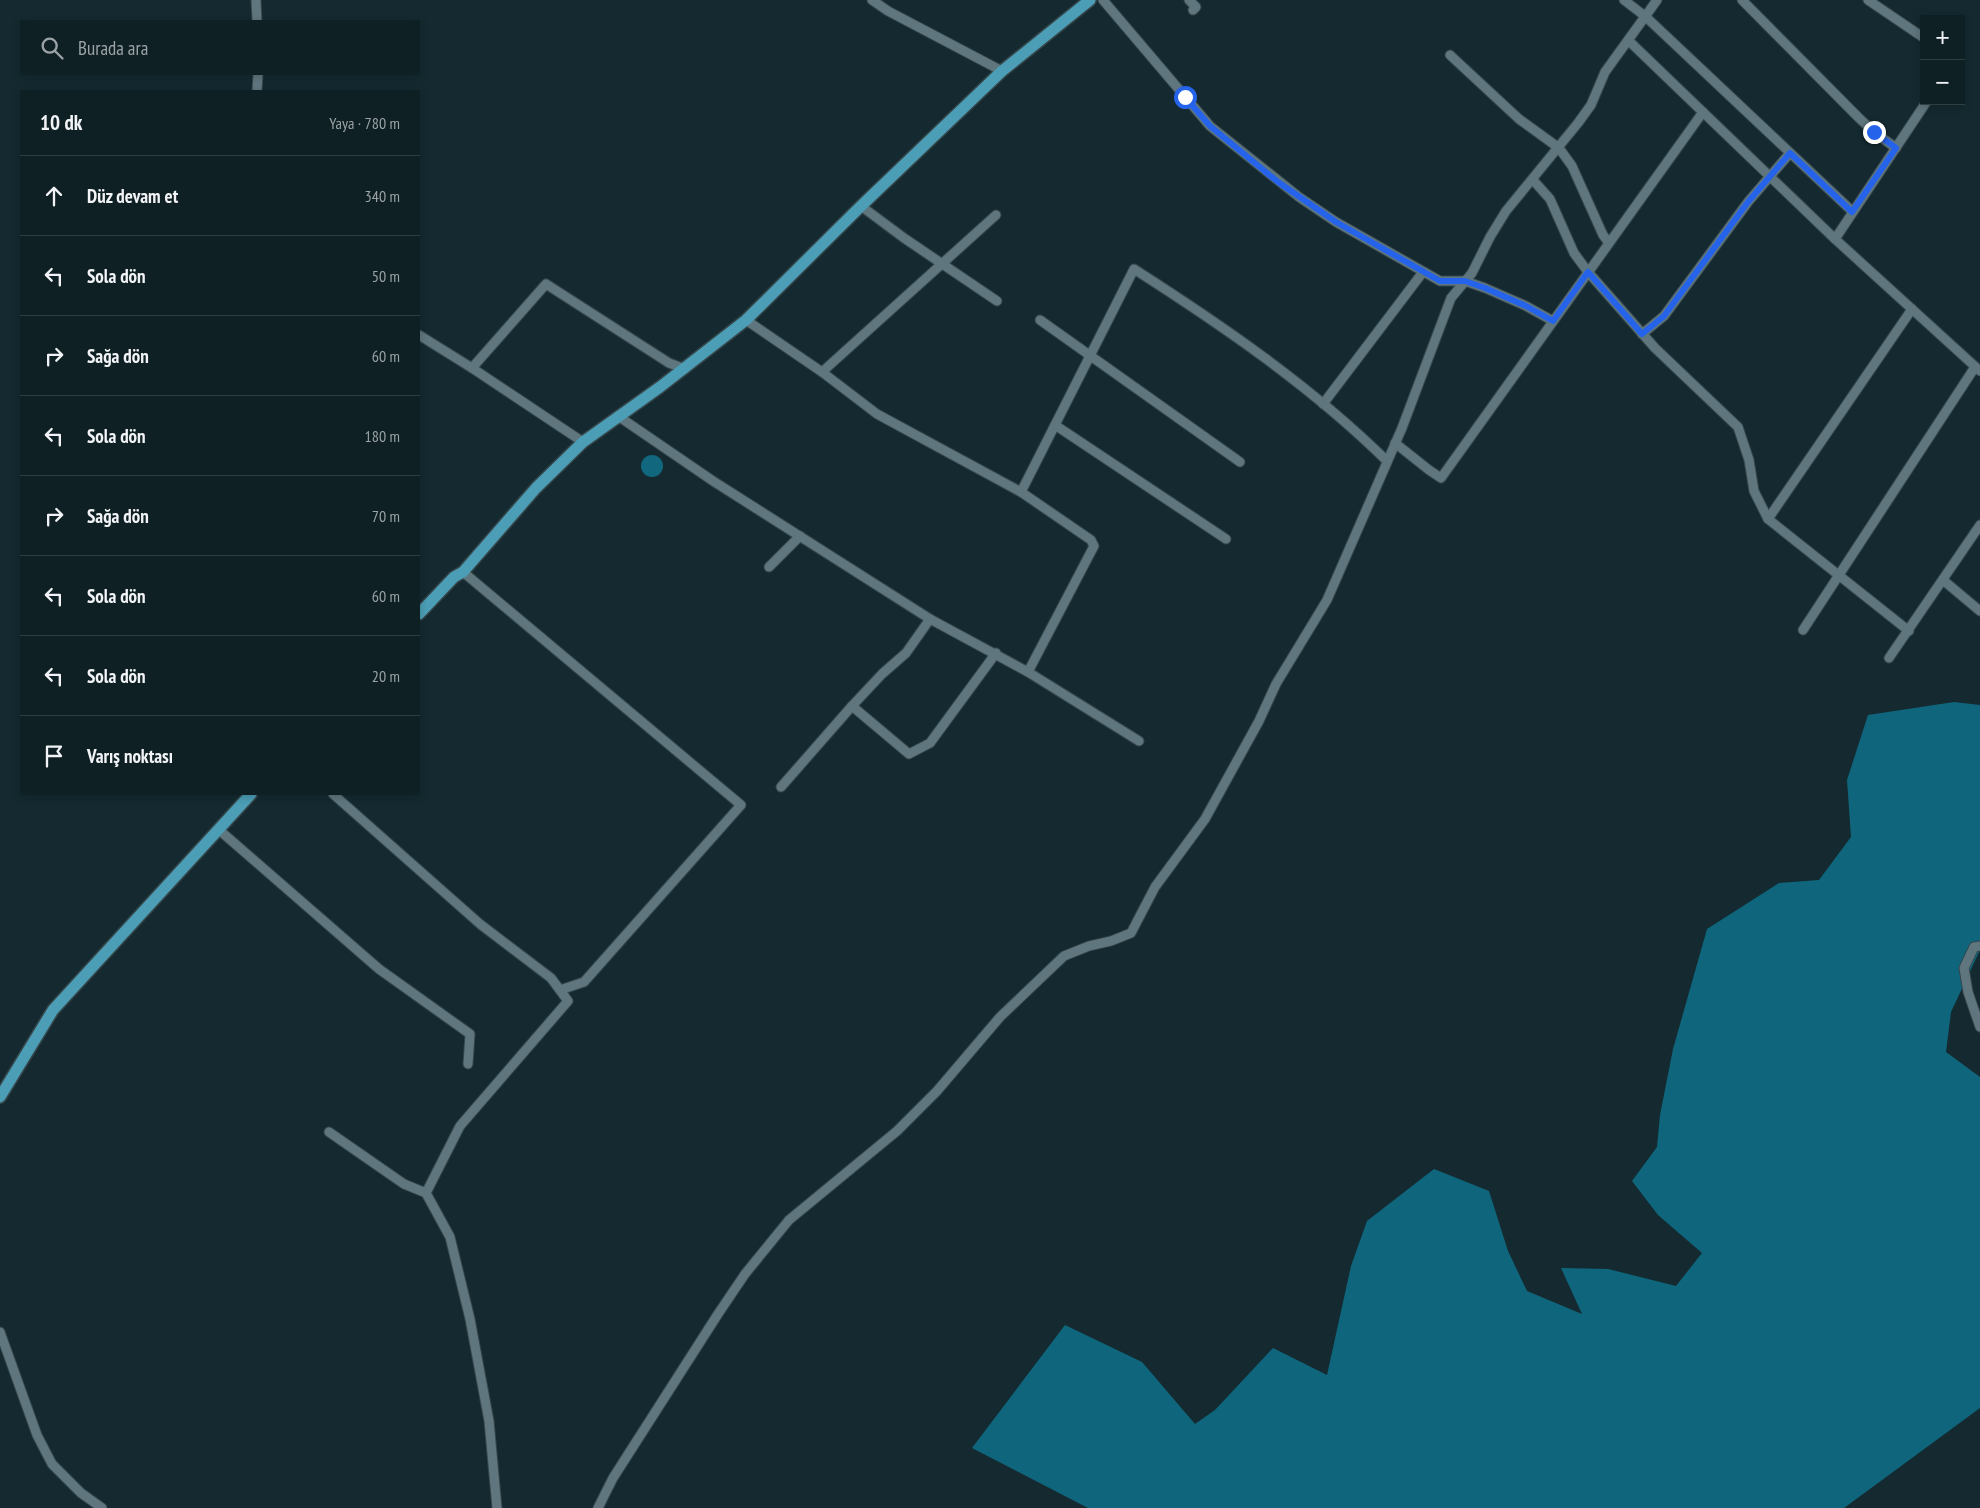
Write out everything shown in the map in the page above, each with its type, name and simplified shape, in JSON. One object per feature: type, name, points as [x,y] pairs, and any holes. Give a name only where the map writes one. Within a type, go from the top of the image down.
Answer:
[{"type":"main road","points":[[420,613],[454,577],[463,572],[536,488],[582,442],[685,369],[746,320],[861,206],[1002,71],[1090,0]]},
{"type":"main road","points":[[0,1097],[52,1010],[250,795]]},
{"type":"street","points":[[256,0],[257,20]]},
{"type":"street","points":[[872,0],[888,11],[1002,71]]},
{"type":"street","points":[[1103,0],[1210,126],[1299,197],[1336,222],[1440,281],[1465,281],[1526,306],[1553,321]]},
{"type":"street","points":[[1189,0],[1196,7],[1193,10]]},
{"type":"street","points":[[1624,0],[1646,18],[1852,212]]},
{"type":"street","points":[[598,1508],[613,1478],[718,1314],[746,1274],[789,1220],[897,1131],[937,1091],[1000,1017],[1064,956],[1089,946],[1111,942],[1131,934],[1155,886],[1205,819],[1259,721],[1276,684],[1326,600],[1419,386],[1448,304],[1456,290],[1478,264],[1497,224],[1517,197],[1559,148],[1591,105],[1605,72],[1646,18],[1657,0]]},
{"type":"street","points":[[1742,0],[1859,118],[1896,148]]},
{"type":"street","points":[[1868,0],[1920,35]]},
{"type":"street","points":[[1628,41],[1835,238],[1978,369],[1838,575],[1803,630]]},
{"type":"street","points":[[1450,54],[1519,119],[1559,148],[1572,166],[1602,235],[1609,243]]},
{"type":"street","points":[[257,90],[258,75]]},
{"type":"street","points":[[1835,238],[1924,105]]},
{"type":"street","points":[[1395,443],[1428,470],[1441,478],[1703,112]]},
{"type":"street","points":[[1642,334],[1664,316],[1748,202],[1790,153]]},
{"type":"street","points":[[1533,180],[1550,199],[1574,253],[1588,272],[1642,334],[1738,427],[1749,460],[1754,490],[1768,519],[1909,631]]},
{"type":"street","points":[[861,206],[996,301]]},
{"type":"street","points":[[822,372],[996,215]]},
{"type":"street","points":[[1021,492],[1134,269],[1267,360],[1363,437],[1387,460]]},
{"type":"street","points":[[1323,404],[1423,272]]},
{"type":"street","points":[[472,368],[546,284],[669,363],[685,369]]},
{"type":"street","points":[[1768,519],[1912,309]]},
{"type":"street","points":[[746,320],[822,372],[877,414],[1021,492],[1091,540],[1094,546],[1028,672]]},
{"type":"street","points":[[1040,320],[1240,462]]},
{"type":"street","points":[[420,336],[582,442]]},
{"type":"street","points":[[618,416],[713,481],[930,619],[996,653],[1139,741]]},
{"type":"street","points":[[1055,425],[1226,539]]},
{"type":"street","points":[[1890,658],[1980,525]]},
{"type":"street","points":[[770,567],[800,536]]},
{"type":"street","points":[[463,572],[741,805],[584,982],[560,990]]},
{"type":"street","points":[[1943,580],[1980,611]]},
{"type":"street","points":[[781,787],[852,706],[882,674],[906,653],[930,619]]},
{"type":"street","points":[[852,706],[909,754],[930,743],[996,653]]},
{"type":"street","points":[[334,795],[480,924],[551,978],[568,1001],[460,1126],[426,1193]]},
{"type":"street","points":[[218,828],[379,969],[470,1034],[468,1064]]},
{"type":"street","points":[[1980,946],[1974,947],[1964,968],[1968,992],[1980,1027]]},
{"type":"street","points":[[329,1132],[404,1184],[426,1193],[450,1237],[470,1319],[489,1420],[497,1508]]},
{"type":"street","points":[[0,1332],[37,1435],[52,1464],[81,1493],[102,1508]]},
{"type":"shaded area","points":[[652,455],[660,458],[663,466],[660,474],[652,477],[644,474],[641,466],[644,458]]},
{"type":"shaded area","points":[[1954,702],[1980,705],[1980,950],[1951,1012],[1946,1052],[1980,1077],[1980,1408],[1844,1508],[1088,1508],[972,1448],[1065,1325],[1142,1362],[1195,1424],[1215,1410],[1273,1348],[1327,1375],[1351,1266],[1367,1221],[1434,1169],[1489,1191],[1508,1251],[1527,1291],[1582,1314],[1561,1268],[1608,1269],[1676,1286],[1702,1253],[1658,1215],[1632,1181],[1657,1147],[1660,1115],[1673,1049],[1707,929],[1779,883],[1819,880],[1851,837],[1847,780],[1868,715]]},
{"type":"route","points":[[1185,97],[1210,126],[1288,190],[1336,222],[1440,281],[1465,281],[1485,288],[1526,306],[1553,321],[1588,272],[1642,334],[1656,324],[1671,308],[1748,202],[1790,153],[1852,212],[1896,148],[1874,132]]}]
